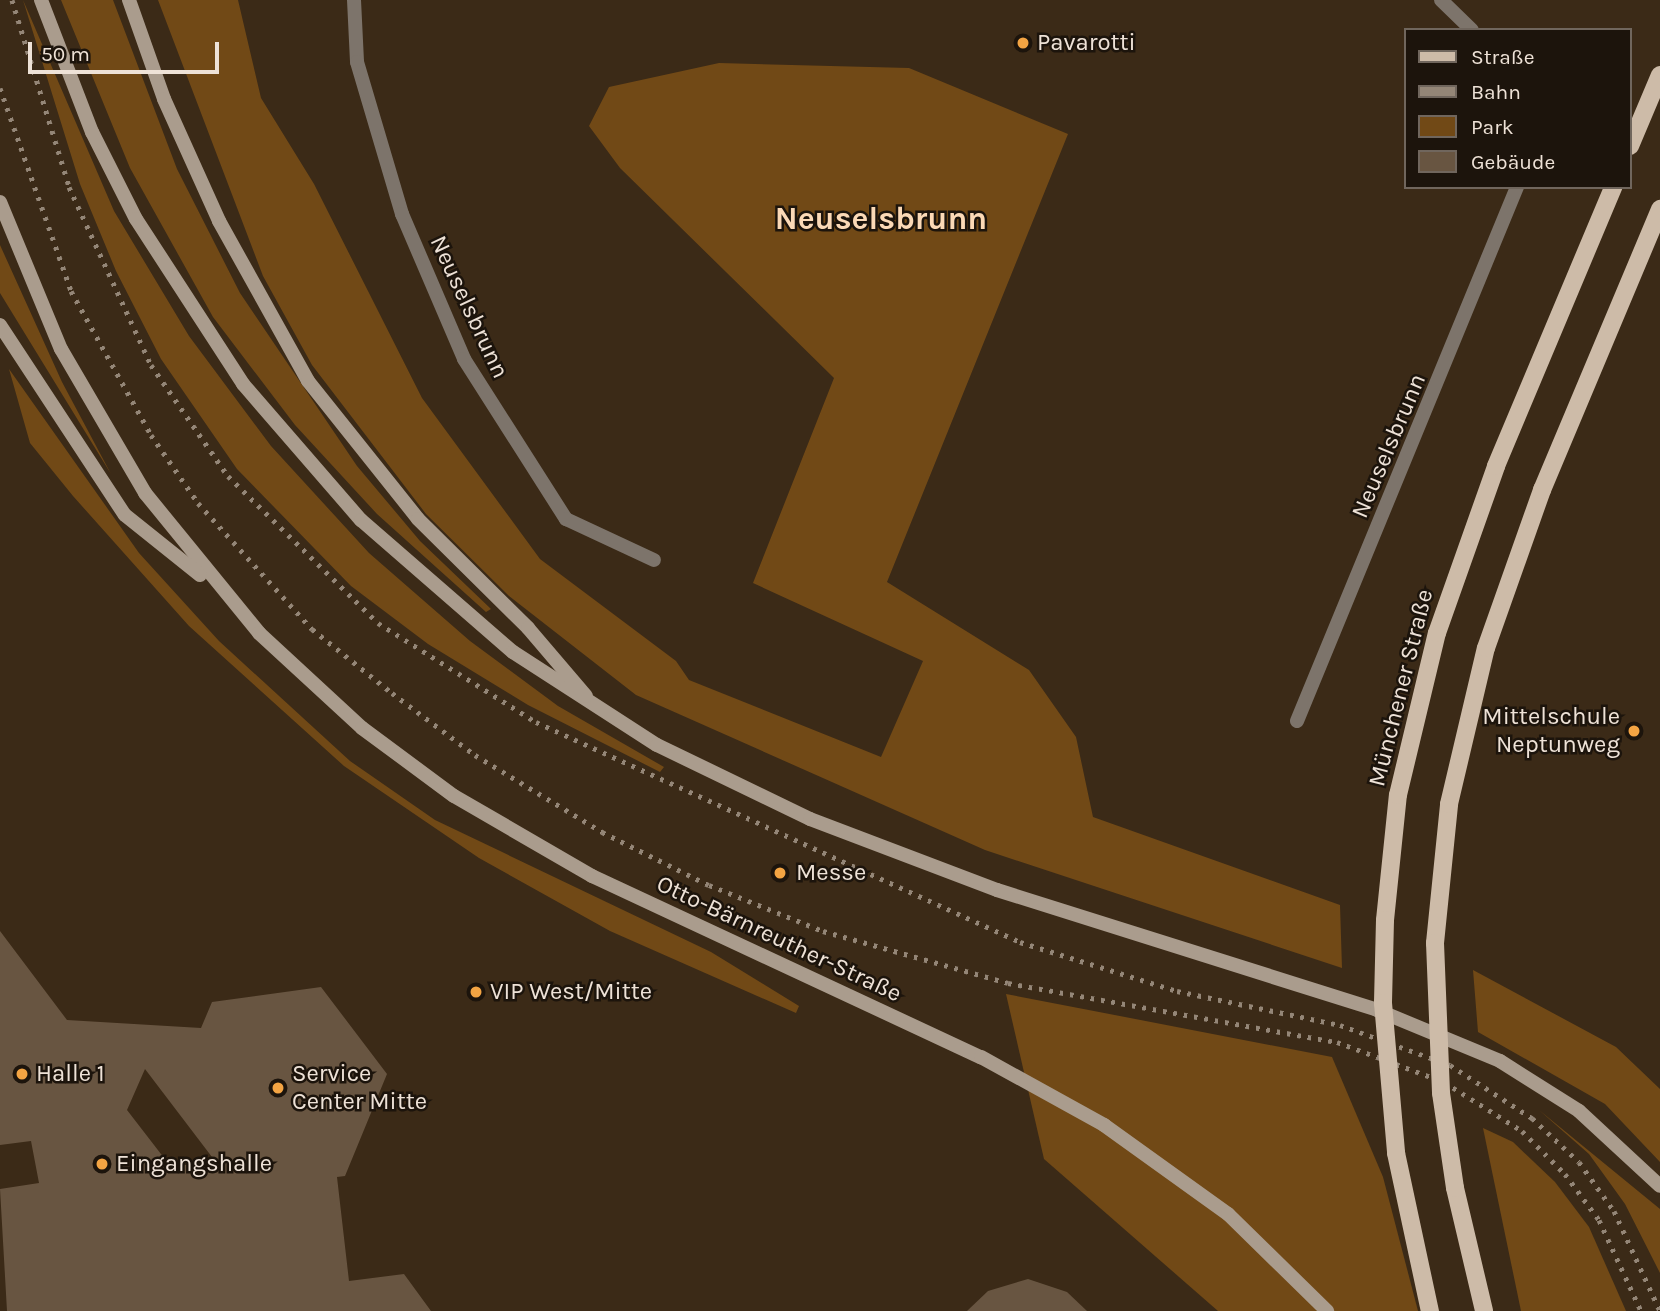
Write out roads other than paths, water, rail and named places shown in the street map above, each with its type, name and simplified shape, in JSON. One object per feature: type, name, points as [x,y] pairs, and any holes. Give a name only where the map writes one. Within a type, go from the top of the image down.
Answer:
[{"type":"main road","points":[[41,0],[92,132],[136,219],[178,292],[261,408],[409,567],[484,631],[596,708],[724,780],[856,838],[997,890],[1377,1010],[1475,1050],[1579,1111],[1660,1186]]},
{"type":"main road","points":[[129,0],[164,99],[219,221],[308,381],[409,510],[528,628],[596,708]]},
{"type":"main road","points":[[1632,141],[1660,75]]},
{"type":"main road","name":"Münchener Straße","points":[[1430,1311],[1396,1153],[1383,1003],[1385,920],[1398,795],[1437,633],[1496,466],[1612,189]]},
{"type":"main road","name":"Otto-Bärnreuther-Straße","points":[[0,202],[37,300],[87,399],[153,503],[223,593]]},
{"type":"main road","points":[[1484,1311],[1455,1188],[1441,1093],[1435,943],[1450,793],[1486,648],[1542,490],[1660,209]]},
{"type":"main road","name":"Otto-Bärnreuther-Straße","points":[[0,325],[125,515],[223,593],[329,700],[454,796],[592,876],[981,1057],[1076,1109],[1200,1192],[1327,1311]]},
{"type":"street","name":"Neuselsbrunn","points":[[354,0],[357,62],[402,214],[464,359],[566,519],[654,560]]},
{"type":"street","points":[[1441,0],[1470,28]]},
{"type":"street","name":"Neuselsbrunn","points":[[1297,722],[1516,189]]},
{"type":"railway","points":[[12,0],[69,187],[151,365],[228,476],[378,623],[536,722],[1020,942],[1177,991],[1340,1025],[1450,1065],[1532,1118],[1579,1162],[1614,1211],[1660,1311]]},
{"type":"railway","points":[[0,88],[71,291],[151,435],[198,503],[312,629],[475,755],[602,832],[709,885],[823,931],[1008,983],[1337,1042],[1444,1082],[1522,1131],[1565,1174],[1599,1220],[1641,1311]]},
{"type":"place","name":"Pavarotti","points":[[1023,43]]},
{"type":"place","name":"Mittelschule Neptunweg","points":[[1634,731]]},
{"type":"place","name":"Messe","points":[[780,873]]},
{"type":"place","name":"VIP West/Mitte","points":[[476,992]]},
{"type":"place","name":"Halle 1","points":[[22,1074]]},
{"type":"place","name":"Service Center Mitte","points":[[278,1088]]},
{"type":"place","name":"Eingangshalle","points":[[102,1164]]},
{"type":"district","name":"Neuselsbrunn","points":[[881,219]]}]
